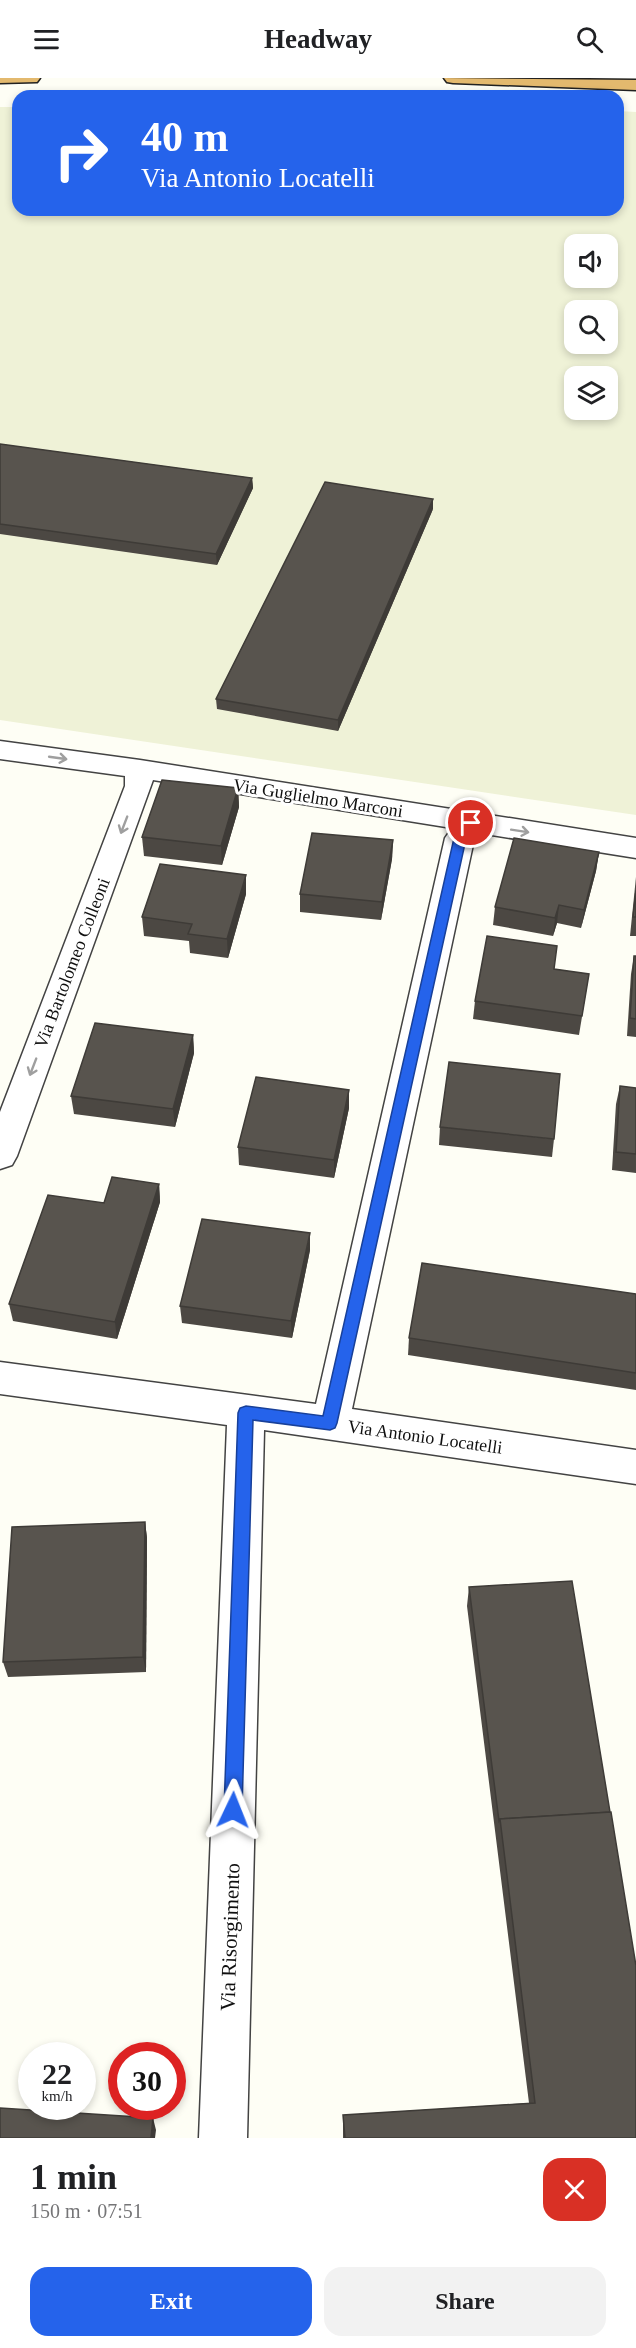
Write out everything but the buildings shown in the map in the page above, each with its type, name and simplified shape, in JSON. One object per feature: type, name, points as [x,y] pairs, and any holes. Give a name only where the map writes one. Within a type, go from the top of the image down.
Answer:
[{"type":"highway","points":[[0,78],[31,78]]},
{"type":"highway","points":[[453,78],[636,85]]},
{"type":"street","name":"Via Guglielmo Marconi","points":[[0,750],[140,769],[636,848]]},
{"type":"street","name":"Via Bartolomeo Colleoni","points":[[0,1156],[139,786],[140,769]]},
{"type":"street","points":[[330,1423],[460,838],[471,823]]},
{"type":"street","name":"Via Antonio Locatelli","points":[[0,1378],[636,1467]]},
{"type":"street","name":"Via Risorgimento","points":[[223,2138],[246,1413]]},
{"type":"green space","points":[[0,107],[12,107],[12,216],[624,216],[624,111],[636,112],[636,815],[0,720]]},
{"type":"route","points":[[233,1810],[246,1413],[330,1423],[460,838],[471,823]]}]
